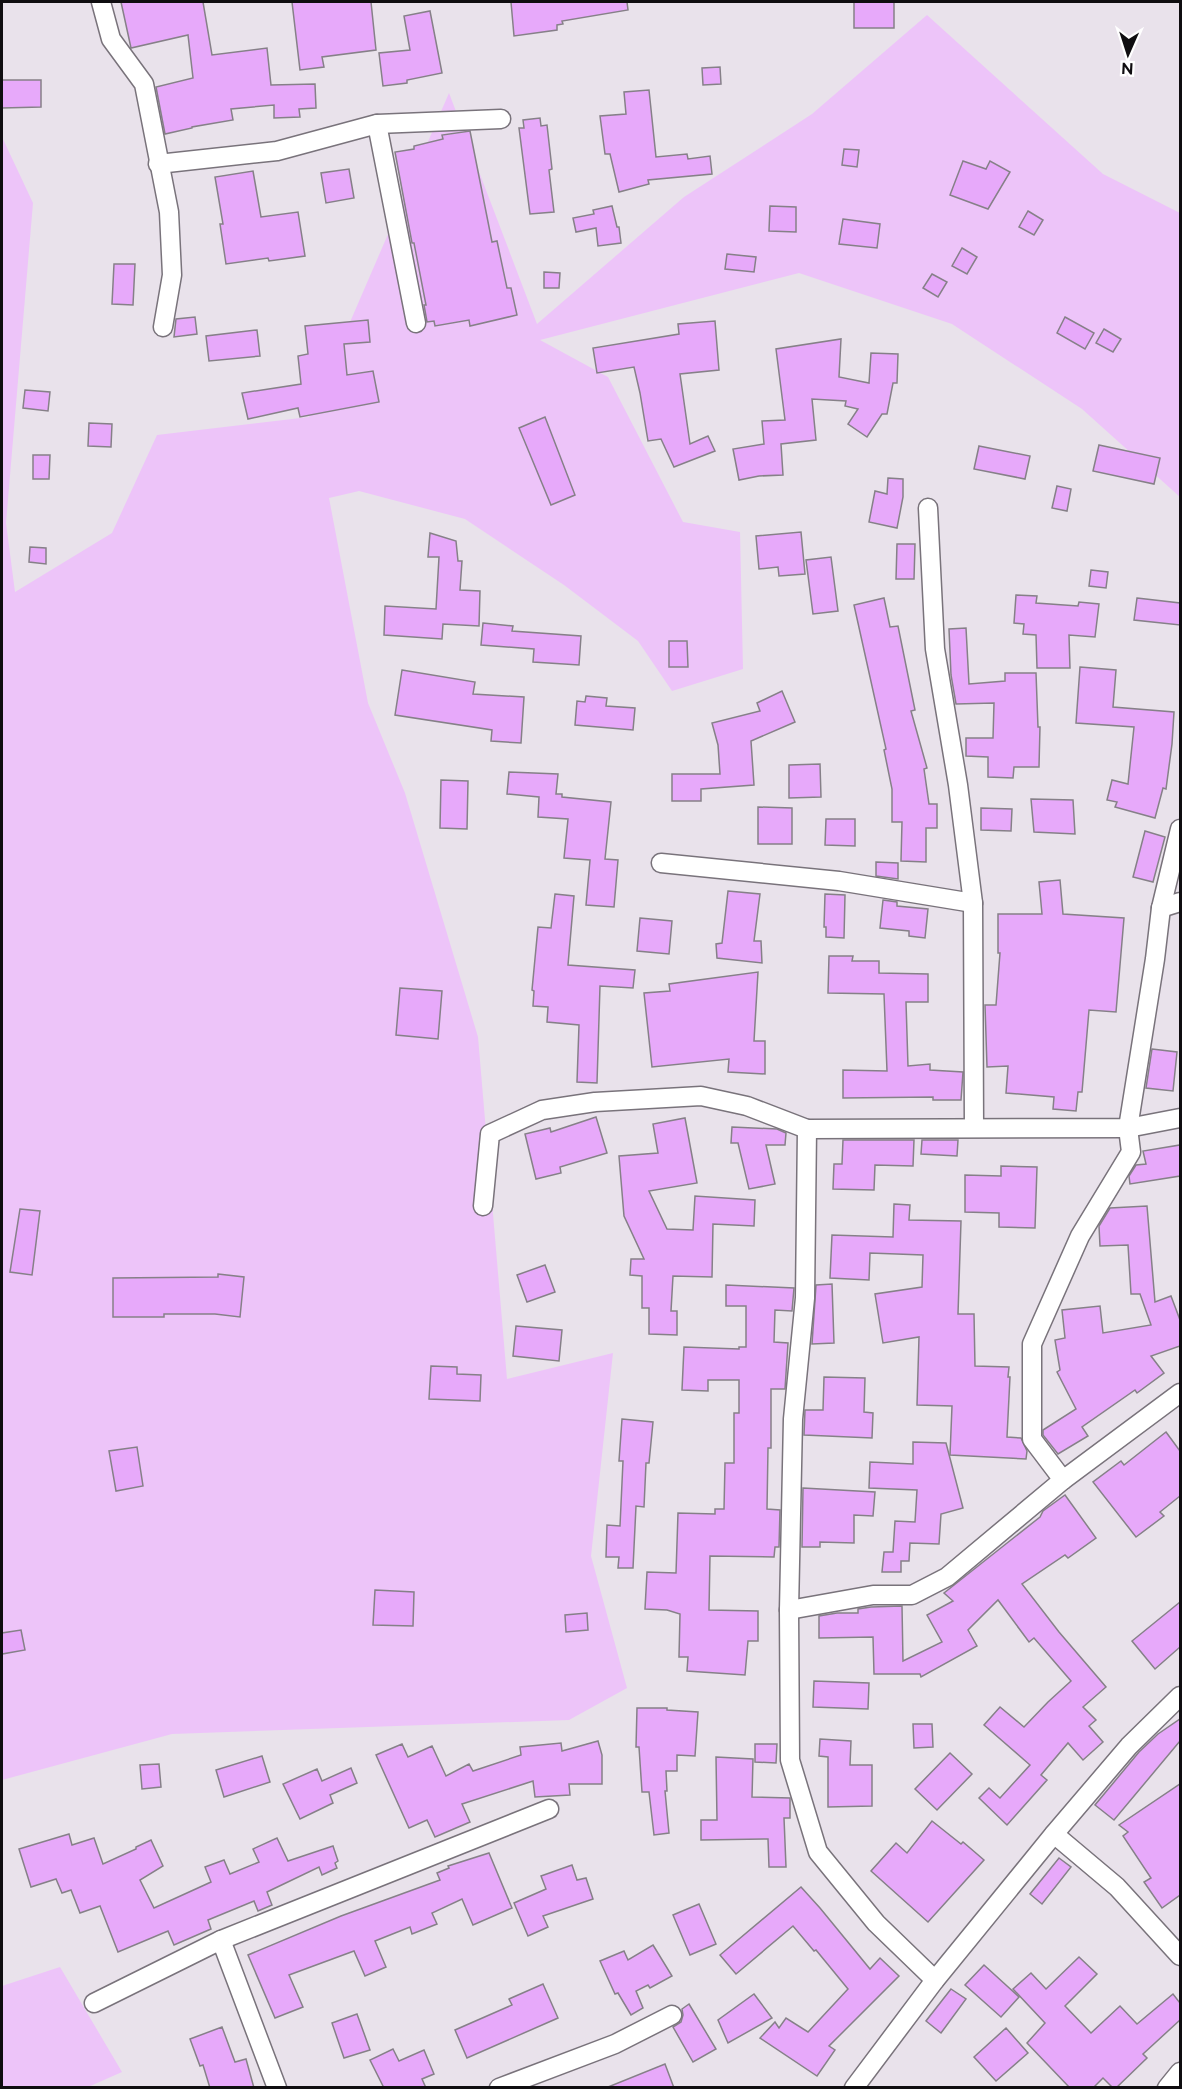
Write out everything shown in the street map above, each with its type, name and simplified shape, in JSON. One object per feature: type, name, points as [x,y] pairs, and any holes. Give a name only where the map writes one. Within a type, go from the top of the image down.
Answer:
[{"type":"street","points":[[101,2],[111,39],[144,84],[169,212],[172,275],[164,327]]},
{"type":"street","points":[[158,164],[277,150],[377,124],[501,119]]},
{"type":"street","points":[[377,124],[416,323]]},
{"type":"street","points":[[928,508],[935,649],[958,785],[973,903],[974,1127]]},
{"type":"street","points":[[1062,1480],[1032,1439],[1032,1344],[1080,1236],[1131,1152],[1128,1128],[1161,908],[1180,829]]},
{"type":"street","points":[[661,863],[839,881],[973,903]]},
{"type":"street","points":[[1161,908],[1180,902]]},
{"type":"street","points":[[483,1206],[490,1134],[542,1110],[595,1102],[701,1096],[747,1106],[807,1129],[1128,1128],[1180,1118]]},
{"type":"street","points":[[807,1129],[805,1298],[793,1419],[789,1610],[790,1760],[818,1852],[876,1923],[935,1980]]},
{"type":"street","points":[[789,1610],[873,1595],[912,1595],[947,1577],[1062,1480],[1180,1393]]},
{"type":"street","points":[[854,2088],[935,1980],[1054,1834],[1129,1746],[1180,1696]]},
{"type":"street","points":[[94,2002],[221,1940],[549,1809]]},
{"type":"street","points":[[1054,1834],[1117,1887],[1180,1956]]},
{"type":"street","points":[[221,1940],[277,2088]]},
{"type":"street","points":[[499,2088],[615,2044],[672,2015]]},
{"type":"street","points":[[1167,2088],[1180,2072]]},
{"type":"shaded area","points":[[927,15],[1103,174],[1180,213],[1180,497],[1082,409],[952,324],[799,273],[540,340],[608,377],[683,522],[740,532],[743,669],[672,691],[638,641],[564,585],[465,519],[359,491],[329,498],[368,703],[405,793],[478,1037],[507,1379],[613,1353],[591,1556],[627,1688],[569,1720],[172,1734],[2,1780],[2,137],[33,203],[6,523],[15,592],[112,533],[157,435],[309,417],[449,93],[537,324],[684,197],[812,114]]},
{"type":"shaded area","points":[[60,1967],[122,2072],[88,2087],[2,2087],[2,1986]]},
{"type":"building","points":[[121,2],[203,2],[212,55],[267,48],[271,85],[315,84],[316,108],[299,109],[300,117],[274,118],[274,105],[231,109],[233,120],[165,134],[156,87],[193,78],[188,35],[131,48]]},
{"type":"building","points":[[292,2],[371,2],[376,50],[322,57],[324,67],[300,70]]},
{"type":"building","points":[[511,2],[627,2],[628,10],[562,21],[563,24],[557,25],[557,30],[514,36]]},
{"type":"building","points":[[854,2],[894,2],[894,28],[854,28]]},
{"type":"building","points":[[430,11],[442,73],[407,80],[407,83],[383,86],[379,53],[410,50],[404,16]]},
{"type":"building","points":[[720,67],[721,84],[703,85],[702,68]]},
{"type":"building","points":[[2,80],[41,80],[41,107],[2,108]]},
{"type":"building","points":[[649,90],[656,157],[687,154],[688,159],[710,156],[712,174],[648,180],[649,184],[619,192],[610,154],[605,154],[600,116],[626,114],[624,92]]},
{"type":"building","points":[[540,118],[541,126],[547,125],[554,212],[530,214],[519,128],[524,128],[523,120]]},
{"type":"building","points":[[470,131],[492,242],[497,241],[507,288],[511,288],[517,315],[470,326],[469,320],[435,326],[434,321],[427,322],[424,305],[426,305],[395,152],[414,149],[414,146],[443,139],[442,135]]},
{"type":"building","points":[[844,149],[859,150],[857,167],[842,165]]},
{"type":"building","points":[[963,161],[986,169],[990,161],[1010,172],[988,209],[950,195]]},
{"type":"building","points":[[349,169],[354,198],[326,203],[321,173]]},
{"type":"building","points":[[253,171],[261,217],[298,212],[305,256],[226,264],[220,224],[223,224],[215,177]]},
{"type":"building","points":[[612,206],[617,227],[619,227],[621,243],[598,246],[596,228],[576,232],[573,218],[594,214],[593,210]]},
{"type":"building","points":[[770,206],[796,207],[796,232],[769,231]]},
{"type":"building","points":[[1028,211],[1043,220],[1034,235],[1019,227]]},
{"type":"building","points":[[843,219],[880,224],[877,248],[839,244]]},
{"type":"building","points":[[962,248],[977,257],[967,274],[952,266]]},
{"type":"building","points":[[727,254],[756,257],[754,272],[725,269]]},
{"type":"building","points":[[114,264],[135,264],[133,305],[112,304]]},
{"type":"building","points":[[544,272],[560,273],[559,288],[544,288]]},
{"type":"building","points":[[932,274],[947,282],[938,297],[923,288]]},
{"type":"building","points":[[195,317],[197,334],[174,337],[176,319]]},
{"type":"building","points":[[1065,317],[1094,333],[1085,349],[1057,333]]},
{"type":"building","points":[[368,320],[370,342],[344,344],[347,375],[373,371],[379,402],[300,417],[298,408],[248,419],[242,393],[301,384],[298,356],[308,354],[305,326]]},
{"type":"building","points":[[715,321],[719,370],[680,374],[690,444],[708,436],[715,451],[674,467],[661,439],[648,441],[634,367],[597,373],[593,348],[679,334],[678,324]]},
{"type":"building","points":[[1104,329],[1121,339],[1113,352],[1096,343]]},
{"type":"building","points":[[257,330],[260,356],[209,361],[206,336]]},
{"type":"building","points":[[841,339],[839,377],[869,383],[871,353],[898,354],[897,383],[893,383],[887,414],[882,414],[867,437],[848,424],[858,409],[845,406],[846,401],[812,399],[816,440],[781,444],[783,475],[739,480],[733,449],[764,444],[762,421],[785,420],[776,349]]},
{"type":"building","points":[[25,390],[50,392],[48,411],[23,408]]},
{"type":"building","points":[[545,417],[575,495],[551,505],[519,428]]},
{"type":"building","points":[[89,423],[112,424],[111,447],[88,446]]},
{"type":"building","points":[[1099,445],[1160,458],[1154,484],[1093,471]]},
{"type":"building","points":[[979,446],[1030,456],[1025,479],[974,469]]},
{"type":"building","points":[[33,455],[50,455],[49,479],[33,479]]},
{"type":"building","points":[[888,478],[903,479],[903,497],[897,528],[869,522],[875,491],[887,494]]},
{"type":"building","points":[[1057,486],[1071,489],[1067,511],[1052,508]]},
{"type":"building","points":[[801,532],[805,574],[779,576],[778,567],[759,569],[756,536]]},
{"type":"building","points":[[430,533],[456,541],[458,561],[462,561],[460,590],[480,591],[479,626],[443,624],[442,639],[384,635],[385,606],[436,609],[439,557],[428,557]]},
{"type":"building","points":[[897,544],[915,544],[914,579],[896,579]]},
{"type":"building","points":[[30,547],[46,548],[46,564],[29,562]]},
{"type":"building","points":[[831,557],[838,611],[813,614],[806,560]]},
{"type":"building","points":[[1091,570],[1108,572],[1106,588],[1089,586]]},
{"type":"building","points":[[1016,595],[1037,596],[1036,603],[1078,606],[1079,602],[1099,604],[1095,637],[1069,635],[1070,668],[1037,668],[1036,635],[1023,634],[1024,624],[1014,623]]},
{"type":"building","points":[[884,598],[890,627],[898,626],[915,710],[911,711],[927,768],[924,769],[929,804],[937,804],[937,828],[926,828],[926,862],[901,861],[902,822],[892,822],[892,789],[884,750],[886,749],[854,605]]},
{"type":"building","points":[[1137,598],[1180,603],[1180,625],[1134,620]]},
{"type":"building","points":[[483,623],[513,626],[512,631],[581,636],[579,665],[533,662],[534,649],[481,645]]},
{"type":"building","points":[[966,628],[969,684],[1005,681],[1005,673],[1036,673],[1038,727],[1040,727],[1039,767],[1014,767],[1013,778],[988,777],[988,757],[966,756],[966,738],[993,738],[994,703],[956,704],[951,675],[949,629]]},
{"type":"building","points":[[669,641],[687,641],[688,667],[669,667]]},
{"type":"building","points":[[1080,667],[1116,670],[1113,707],[1174,712],[1166,789],[1163,788],[1155,818],[1115,807],[1117,802],[1107,800],[1112,780],[1128,784],[1134,727],[1076,723]]},
{"type":"building","points":[[402,670],[475,682],[473,694],[524,697],[521,743],[491,741],[492,730],[395,715]]},
{"type":"building","points":[[782,691],[795,722],[751,741],[754,785],[701,789],[701,801],[672,801],[672,774],[720,774],[718,745],[712,723],[760,711],[757,703]]},
{"type":"building","points":[[586,696],[607,698],[606,706],[635,708],[633,730],[575,725],[577,701],[585,702]]},
{"type":"building","points":[[820,764],[821,797],[789,798],[789,765]]},
{"type":"building","points":[[509,772],[558,774],[556,794],[562,794],[562,797],[611,802],[605,859],[618,860],[614,907],[586,905],[590,860],[564,858],[568,819],[538,817],[539,797],[507,794]]},
{"type":"building","points":[[441,780],[468,781],[467,829],[440,828]]},
{"type":"building","points":[[1031,799],[1073,800],[1075,834],[1034,832]]},
{"type":"building","points":[[758,807],[792,808],[792,844],[758,844]]},
{"type":"building","points":[[981,808],[1012,809],[1011,831],[981,830]]},
{"type":"building","points":[[826,819],[855,819],[855,846],[825,845]]},
{"type":"building","points":[[1145,831],[1165,837],[1153,882],[1133,877]]},
{"type":"building","points":[[876,862],[898,863],[898,879],[876,876]]},
{"type":"building","points":[[1060,880],[1063,914],[1124,918],[1116,1012],[1089,1010],[1082,1092],[1078,1092],[1076,1111],[1053,1109],[1054,1097],[1006,1093],[1008,1066],[987,1067],[985,1005],[996,1005],[1000,953],[998,953],[998,914],[1042,914],[1039,882]]},
{"type":"building","points":[[728,891],[760,894],[754,941],[761,941],[762,963],[717,958],[716,944],[722,943]]},
{"type":"building","points":[[555,894],[574,896],[568,965],[635,970],[633,988],[600,986],[597,1083],[577,1082],[579,1025],[547,1022],[548,1007],[533,1006],[534,991],[532,990],[538,927],[551,928]]},
{"type":"building","points":[[825,894],[845,895],[844,938],[826,937]]},
{"type":"building","points":[[883,900],[897,902],[897,906],[928,909],[925,938],[909,936],[909,931],[880,928]]},
{"type":"building","points":[[640,918],[672,921],[669,954],[637,951]]},
{"type":"building","points":[[829,956],[853,956],[852,961],[879,961],[879,973],[928,974],[928,1002],[906,1002],[908,1066],[930,1064],[930,1070],[963,1072],[961,1100],[933,1100],[933,1097],[843,1098],[843,1070],[887,1071],[884,994],[828,993]]},
{"type":"building","points":[[758,972],[754,1041],[765,1041],[765,1074],[728,1072],[729,1059],[652,1067],[644,993],[670,991],[669,984]]},
{"type":"building","points":[[400,988],[442,991],[438,1039],[396,1035]]},
{"type":"building","points":[[1152,1049],[1177,1052],[1173,1091],[1146,1088]]},
{"type":"building","points":[[596,1117],[607,1153],[560,1167],[561,1173],[536,1179],[525,1134],[550,1128],[551,1132]]},
{"type":"building","points":[[685,1118],[697,1183],[649,1191],[667,1229],[693,1230],[695,1196],[755,1200],[754,1226],[713,1224],[712,1277],[673,1276],[671,1311],[677,1311],[677,1335],[649,1334],[649,1308],[642,1308],[642,1276],[630,1275],[631,1259],[644,1259],[624,1216],[619,1156],[658,1153],[653,1124]]},
{"type":"building","points":[[732,1127],[777,1129],[786,1133],[785,1145],[766,1145],[775,1184],[749,1189],[738,1143],[731,1143]]},
{"type":"building","points":[[843,1140],[914,1140],[913,1166],[875,1165],[874,1190],[833,1189],[834,1164],[842,1164]]},
{"type":"building","points":[[922,1140],[958,1140],[957,1156],[921,1154]]},
{"type":"building","points":[[1180,1145],[1180,1176],[1130,1184],[1129,1176],[1136,1165],[1146,1164],[1143,1151]]},
{"type":"building","points":[[1001,1166],[1037,1167],[1035,1228],[999,1227],[999,1213],[965,1212],[965,1175],[1001,1176]]},
{"type":"building","points":[[894,1204],[910,1205],[909,1220],[961,1221],[958,1314],[974,1314],[975,1366],[1009,1367],[1007,1437],[1021,1438],[1027,1451],[1026,1459],[950,1455],[952,1406],[917,1405],[919,1337],[883,1343],[875,1294],[922,1287],[923,1255],[870,1253],[869,1280],[830,1278],[832,1235],[893,1237]]},
{"type":"building","points":[[1147,1206],[1155,1302],[1171,1296],[1180,1320],[1180,1346],[1151,1356],[1164,1373],[1137,1393],[1135,1390],[1082,1427],[1088,1436],[1058,1454],[1043,1435],[1043,1430],[1076,1409],[1057,1372],[1060,1370],[1055,1340],[1065,1338],[1062,1310],[1100,1306],[1103,1333],[1151,1325],[1140,1294],[1131,1294],[1128,1245],[1100,1246],[1099,1226],[1110,1208]]},
{"type":"building","points":[[20,1209],[40,1211],[32,1275],[10,1272]]},
{"type":"building","points":[[545,1265],[555,1292],[527,1302],[517,1275]]},
{"type":"building","points":[[218,1274],[244,1277],[240,1317],[215,1314],[164,1314],[164,1317],[113,1317],[113,1278],[218,1277]]},
{"type":"building","points":[[832,1284],[834,1343],[812,1344],[816,1285]]},
{"type":"building","points":[[726,1285],[794,1288],[792,1311],[775,1310],[774,1342],[788,1343],[785,1389],[771,1389],[771,1448],[768,1448],[767,1509],[780,1510],[779,1547],[775,1547],[774,1557],[710,1556],[709,1610],[758,1611],[758,1641],[748,1641],[745,1675],[687,1671],[688,1657],[679,1657],[680,1614],[667,1610],[645,1609],[647,1572],[676,1573],[678,1513],[715,1514],[715,1509],[724,1509],[725,1463],[734,1463],[734,1413],[739,1413],[739,1380],[708,1380],[708,1391],[682,1390],[684,1347],[739,1349],[739,1347],[746,1347],[746,1306],[726,1306]]},
{"type":"building","points":[[516,1326],[562,1330],[559,1361],[513,1356]]},
{"type":"building","points":[[431,1366],[457,1367],[457,1374],[481,1375],[480,1401],[429,1399]]},
{"type":"building","points":[[824,1377],[865,1378],[864,1412],[873,1413],[872,1438],[804,1435],[805,1410],[823,1410]]},
{"type":"building","points":[[622,1419],[653,1422],[649,1463],[646,1463],[644,1507],[636,1506],[633,1568],[618,1568],[619,1557],[606,1557],[607,1525],[620,1526],[623,1461],[619,1461]]},
{"type":"building","points":[[1166,1432],[1180,1451],[1180,1496],[1160,1512],[1164,1516],[1136,1537],[1093,1482],[1121,1461],[1124,1465]]},
{"type":"building","points":[[913,1442],[946,1443],[963,1508],[941,1514],[939,1544],[910,1543],[909,1561],[901,1561],[901,1572],[882,1572],[884,1552],[893,1552],[895,1521],[915,1522],[917,1490],[869,1488],[870,1462],[913,1464]]},
{"type":"building","points":[[137,1447],[143,1486],[116,1491],[109,1451]]},
{"type":"building","points":[[803,1488],[875,1492],[873,1516],[854,1515],[854,1543],[820,1542],[820,1547],[802,1547]]},
{"type":"building","points":[[1065,1495],[1096,1538],[1068,1558],[1065,1555],[1022,1584],[1106,1687],[1083,1707],[1096,1720],[1089,1726],[1103,1742],[1083,1760],[1068,1743],[1041,1775],[1047,1780],[1007,1825],[979,1798],[989,1788],[1000,1798],[1030,1765],[984,1725],[1000,1707],[1024,1727],[1071,1681],[1034,1638],[1029,1642],[998,1600],[968,1630],[977,1646],[921,1677],[920,1674],[874,1674],[873,1637],[819,1638],[819,1616],[858,1613],[858,1609],[871,1607],[902,1606],[903,1661],[942,1642],[927,1615],[953,1601],[944,1593]]},
{"type":"building","points":[[375,1590],[414,1592],[413,1626],[373,1625]]},
{"type":"building","points":[[1180,1602],[1180,1647],[1155,1669],[1132,1641]]},
{"type":"building","points":[[587,1613],[588,1630],[566,1632],[565,1615]]},
{"type":"building","points":[[21,1630],[25,1650],[2,1654],[2,1633]]},
{"type":"building","points":[[814,1681],[869,1683],[868,1709],[813,1707]]},
{"type":"building","points":[[637,1708],[667,1708],[667,1710],[698,1712],[695,1756],[677,1755],[677,1771],[666,1771],[667,1791],[665,1791],[669,1833],[654,1835],[649,1792],[642,1792],[639,1747],[636,1747]]},
{"type":"building","points":[[1180,1719],[1180,1741],[1114,1820],[1095,1805],[1139,1752],[1158,1734]]},
{"type":"building","points":[[913,1724],[932,1724],[933,1747],[914,1748]]},
{"type":"building","points":[[820,1739],[851,1741],[850,1765],[872,1765],[872,1806],[828,1807],[828,1757],[819,1756]]},
{"type":"building","points":[[598,1741],[602,1755],[602,1784],[569,1784],[570,1795],[535,1797],[533,1781],[462,1804],[470,1822],[435,1837],[427,1820],[409,1828],[376,1755],[402,1744],[408,1757],[432,1746],[446,1776],[469,1764],[473,1771],[521,1755],[520,1747],[561,1743],[562,1751]]},
{"type":"building","points":[[755,1744],[777,1744],[776,1763],[755,1762]]},
{"type":"building","points":[[950,1753],[972,1774],[937,1810],[915,1789]]},
{"type":"building","points":[[262,1756],[270,1782],[224,1797],[216,1770]]},
{"type":"building","points":[[716,1757],[753,1759],[752,1797],[790,1798],[790,1818],[784,1818],[786,1867],[769,1867],[768,1839],[701,1840],[701,1820],[717,1820]]},
{"type":"building","points":[[159,1764],[161,1787],[142,1789],[140,1765]]},
{"type":"building","points":[[351,1768],[357,1783],[330,1795],[333,1803],[300,1819],[283,1784],[317,1769],[322,1781]]},
{"type":"building","points":[[1180,1784],[1180,1895],[1162,1908],[1144,1882],[1151,1878],[1123,1836],[1128,1832],[1119,1825]]},
{"type":"building","points":[[932,1821],[961,1844],[963,1842],[984,1860],[928,1922],[871,1871],[896,1843],[907,1853]]},
{"type":"building","points":[[69,1834],[72,1845],[94,1838],[103,1864],[151,1840],[163,1866],[140,1880],[154,1908],[211,1882],[205,1867],[224,1860],[230,1874],[259,1862],[253,1849],[277,1838],[288,1861],[333,1846],[338,1861],[335,1863],[337,1868],[322,1875],[319,1867],[267,1892],[272,1905],[258,1911],[254,1901],[208,1920],[211,1929],[174,1945],[168,1931],[118,1952],[100,1906],[80,1913],[71,1890],[62,1893],[56,1879],[31,1887],[19,1849]]},
{"type":"building","points":[[489,1853],[512,1908],[473,1925],[462,1899],[432,1913],[437,1924],[412,1934],[410,1927],[375,1941],[386,1967],[365,1976],[354,1951],[289,1975],[303,2007],[275,2018],[248,1955],[341,1916],[440,1880],[437,1873],[449,1868],[448,1866]]},
{"type":"building","points":[[1059,1858],[1071,1867],[1042,1904],[1030,1894]]},
{"type":"building","points":[[572,1865],[577,1880],[586,1878],[593,1899],[543,1916],[548,1927],[528,1936],[514,1903],[546,1889],[541,1876]]},
{"type":"building","points":[[801,1887],[870,1969],[880,1958],[899,1976],[829,2046],[835,2050],[817,2076],[760,2038],[775,2022],[779,2028],[786,2018],[808,2032],[848,1989],[793,1926],[736,1974],[720,1955]]},
{"type":"building","points":[[699,1904],[716,1944],[690,1955],[673,1915]]},
{"type":"building","points":[[653,1945],[672,1976],[650,1988],[648,1985],[636,1991],[643,2008],[631,2015],[618,1993],[615,1994],[600,1961],[624,1951],[628,1960]]},
{"type":"building","points":[[1079,1957],[1097,1974],[1065,2006],[1091,2033],[1120,2006],[1137,2024],[1173,1994],[1180,2003],[1180,2020],[1143,2054],[1147,2058],[1116,2088],[1113,2088],[1103,2078],[1093,2088],[1070,2088],[1027,2043],[1045,2023],[1013,1989],[1031,1973],[1046,1989]]},
{"type":"building","points":[[984,1965],[1019,1997],[1001,2017],[965,1985]]},
{"type":"building","points":[[543,1984],[558,2018],[467,2058],[455,2030],[512,2005],[509,1999]]},
{"type":"building","points":[[951,1989],[966,1999],[941,2033],[926,2021]]},
{"type":"building","points":[[754,1994],[772,2018],[728,2043],[718,2020]]},
{"type":"building","points":[[689,2004],[716,2049],[693,2062],[673,2027],[681,2022],[682,2009]]},
{"type":"building","points":[[357,2014],[370,2050],[344,2058],[332,2023]]},
{"type":"building","points":[[222,2027],[235,2062],[246,2059],[254,2088],[210,2088],[203,2065],[200,2066],[190,2039]]},
{"type":"building","points":[[1006,2028],[1028,2053],[996,2081],[974,2057]]},
{"type":"building","points":[[393,2049],[399,2061],[424,2050],[434,2074],[422,2079],[426,2088],[384,2088],[370,2060]]},
{"type":"building","points":[[665,2064],[674,2088],[608,2088],[608,2087]]}]
